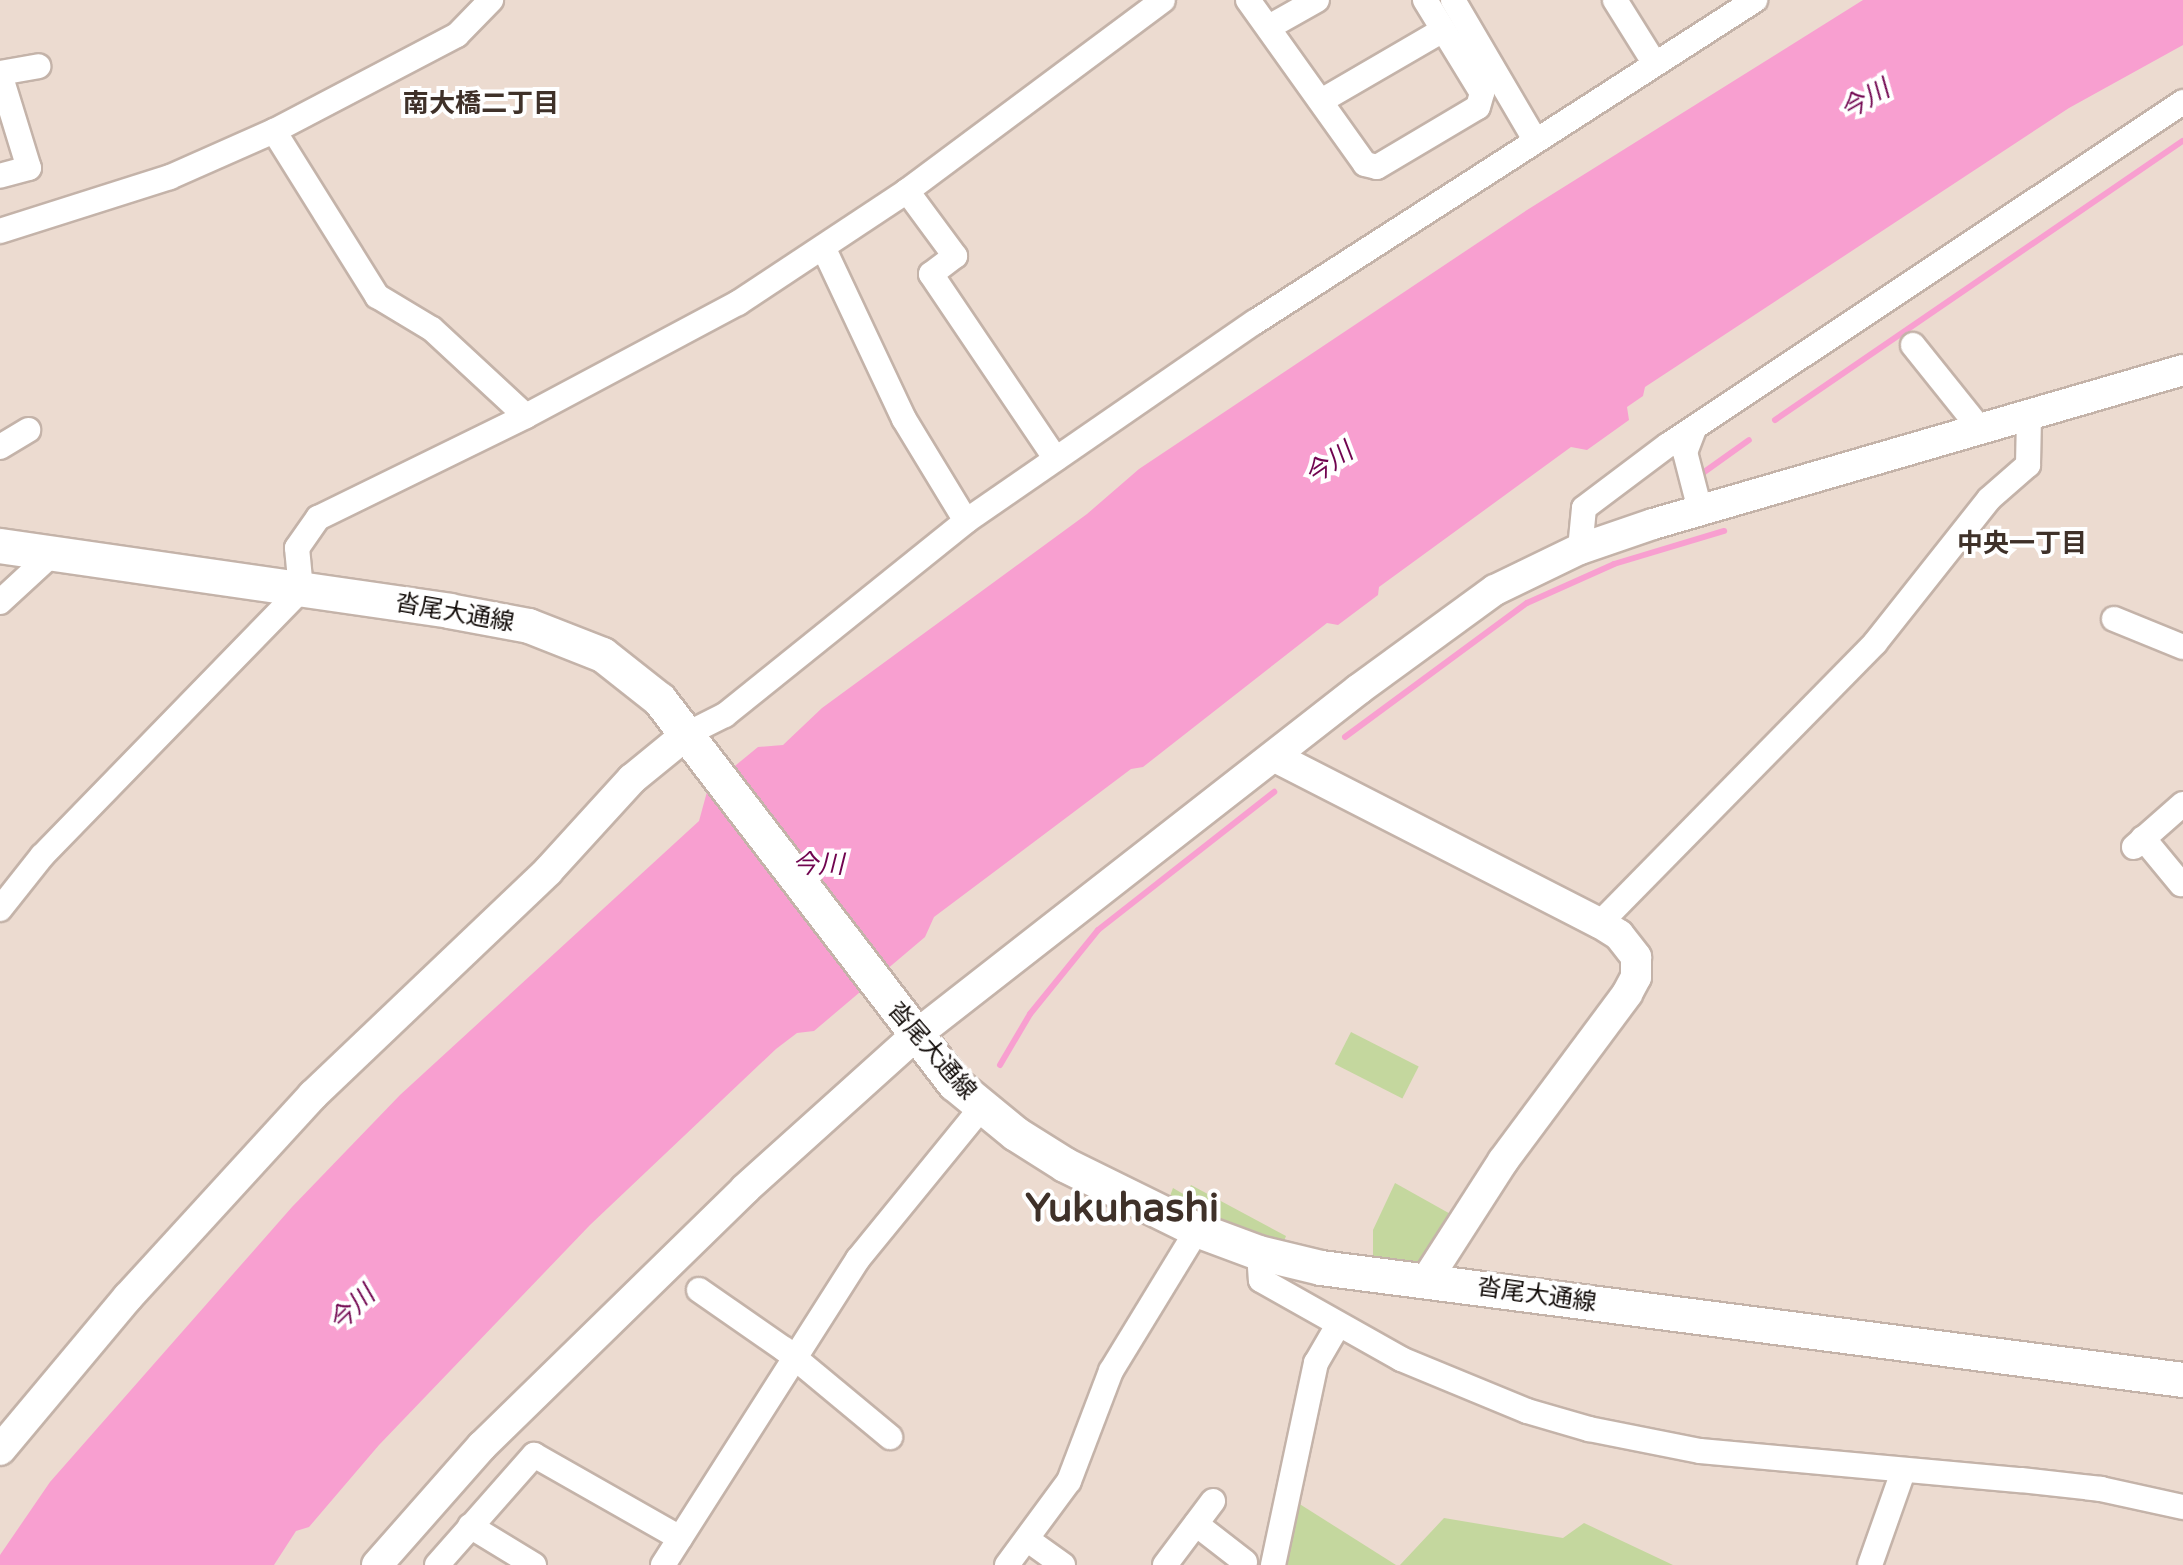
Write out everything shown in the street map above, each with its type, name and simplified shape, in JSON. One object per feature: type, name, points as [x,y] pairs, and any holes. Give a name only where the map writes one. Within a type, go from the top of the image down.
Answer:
[{"type":"main road","name":"沓尾大通線","points":[[0,546],[449,611],[574,640],[633,675],[694,744],[894,1009],[981,1108],[1065,1165],[1197,1230],[1259,1253],[1321,1268],[2183,1380]]},
{"type":"street","points":[[0,231],[170,177],[274,131],[457,35],[491,0]]},
{"type":"street","points":[[0,909],[42,856],[301,590],[297,548],[318,518],[526,416],[738,303],[824,249],[907,191],[1163,0]]},
{"type":"street","points":[[1248,0],[1365,164],[1377,167],[1478,107],[1482,93],[1425,0]]},
{"type":"street","points":[[1269,27],[1317,0]]},
{"type":"street","points":[[1453,0],[1535,140]]},
{"type":"street","points":[[1615,0],[1655,64]]},
{"type":"street","points":[[0,1450],[128,1297],[313,1095],[548,871],[632,779],[694,744],[725,715],[966,521],[1535,140],[1755,0]]},
{"type":"street","points":[[1321,101],[1443,30]]},
{"type":"street","points":[[0,176],[29,168],[0,74],[38,66]]},
{"type":"street","points":[[1580,549],[1584,508],[1694,429],[2183,102]]},
{"type":"street","points":[[274,131],[377,296],[432,329],[526,416]]},
{"type":"street","points":[[907,191],[955,256],[931,274],[1056,459]]},
{"type":"street","points":[[824,249],[904,419],[966,521]]},
{"type":"street","points":[[1913,345],[1981,430]]},
{"type":"street","points":[[377,1565],[482,1446],[745,1189],[916,1035],[1495,590],[1580,549],[1700,510],[2183,370]]},
{"type":"street","points":[[1600,923],[1875,643],[1989,499],[2028,465],[2029,416]]},
{"type":"street","points":[[1694,429],[1685,452],[1700,510]]},
{"type":"street","points":[[0,447],[28,430]]},
{"type":"street","points":[[0,602],[52,554]]},
{"type":"street","points":[[2114,619],[2183,647]]},
{"type":"street","points":[[1275,757],[1600,923],[1619,935],[1636,957],[1636,977],[1503,1161],[1426,1281]]},
{"type":"street","points":[[2181,884],[2138,843],[2183,804]]},
{"type":"street","points":[[663,1565],[792,1360],[902,1201],[981,1108]]},
{"type":"street","points":[[1007,1565],[1069,1481],[1111,1371],[1197,1230]]},
{"type":"street","points":[[1259,1253],[1261,1280],[1338,1325],[1448,1381],[1589,1429],[1700,1451],[2101,1489],[2183,1507]]},
{"type":"street","points":[[699,1290],[784,1349],[792,1360],[890,1437]]},
{"type":"street","points":[[1273,1565],[1316,1363],[1338,1325]]},
{"type":"street","points":[[437,1565],[534,1455],[680,1538]]},
{"type":"street","points":[[1870,1565],[1903,1472]]},
{"type":"street","points":[[1165,1565],[1213,1501]]},
{"type":"street","points":[[1196,1524],[1245,1562]]},
{"type":"street","points":[[470,1526],[534,1565]]},
{"type":"street","points":[[1028,1540],[1063,1565]]},
{"type":"green space","points":[[1351,1032],[1419,1067],[1402,1099],[1335,1064]]},
{"type":"green space","points":[[1395,1183],[1454,1216],[1426,1264],[1373,1257],[1373,1230]]},
{"type":"green space","points":[[1191,1185],[1286,1236],[1284,1241],[1212,1217],[1170,1196],[1173,1188],[1185,1195]]},
{"type":"green space","points":[[1298,1503],[1396,1565],[1285,1565]]},
{"type":"green space","points":[[1444,1518],[1563,1538],[1584,1523],[1673,1565],[1400,1565]]},
{"type":"water","name":"今川","points":[[1863,0],[2183,0],[2183,45],[2069,108],[1645,387],[1643,396],[1627,407],[1629,420],[1587,450],[1571,447],[1379,587],[1378,595],[1338,625],[1327,623],[1143,767],[1131,769],[934,917],[925,937],[814,1031],[797,1033],[776,1049],[590,1225],[379,1445],[309,1527],[296,1531],[274,1565],[0,1565],[0,1555],[50,1482],[292,1207],[400,1095],[699,821],[708,788],[758,747],[783,745],[822,708],[1087,514],[1139,469],[1527,210]]},
{"type":"waterway","points":[[1775,420],[2183,141]]},
{"type":"waterway","points":[[1700,475],[1749,440]]},
{"type":"waterway","points":[[1345,737],[1527,603],[1614,564],[1724,531]]},
{"type":"waterway","points":[[1000,1065],[1030,1014],[1098,930],[1274,792]]},
{"type":"district","name":"南大橋二丁目","points":[[481,104]]},
{"type":"district","name":"中央一丁目","points":[[2022,544]]},
{"type":"district","name":"Yukuhashi","points":[[1122,1208]]}]
